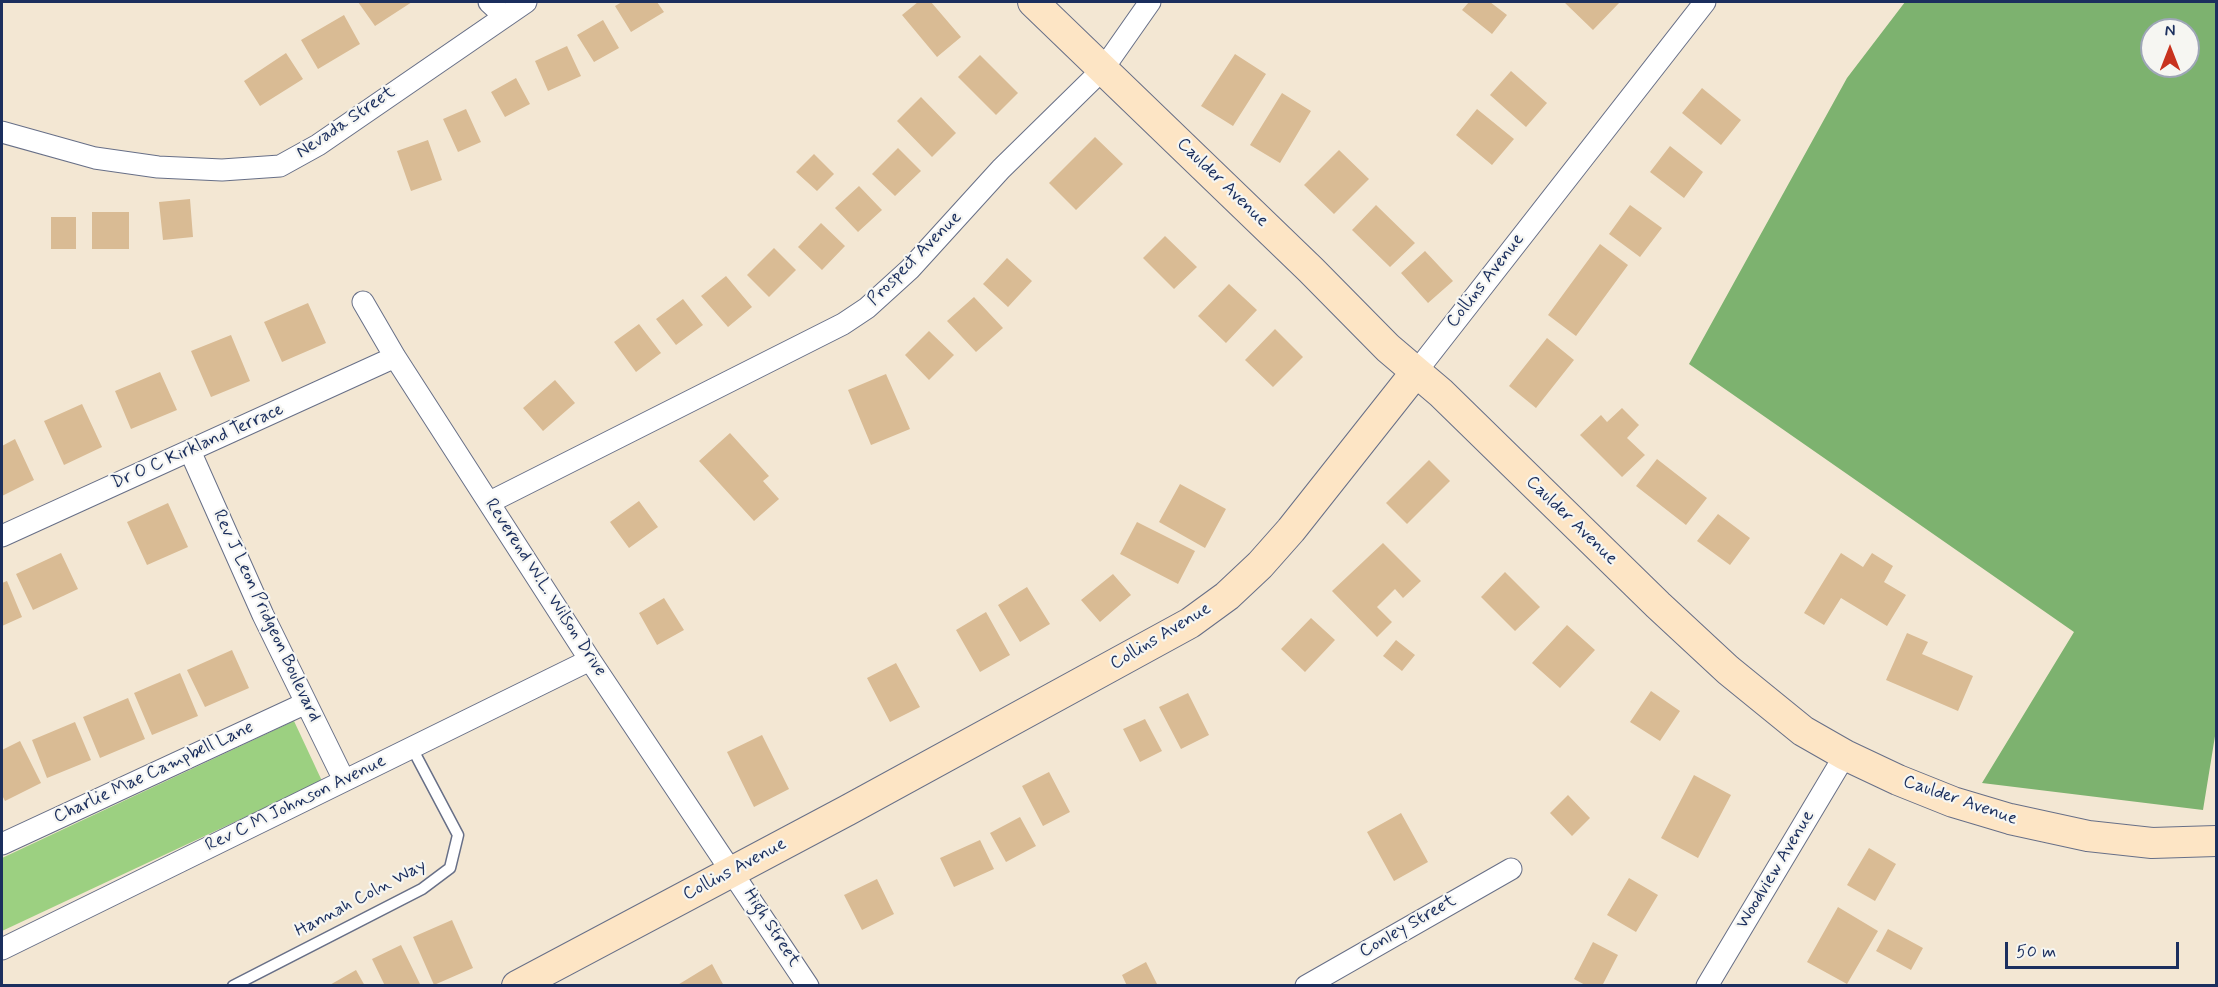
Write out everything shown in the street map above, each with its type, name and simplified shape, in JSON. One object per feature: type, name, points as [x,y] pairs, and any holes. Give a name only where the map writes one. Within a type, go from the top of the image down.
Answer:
[{"type":"street","name":"Nevada Street","points":[[2,132],[95,158],[158,167],[222,170],[280,166],[318,145],[496,9],[525,2]]},
{"type":"street","name":"Caulder Avenue","points":[[1033,2],[1303,262],[1388,348],[1441,393],[1649,597],[1728,670],[1803,730],[1898,780],[1942,798],[2010,819],[2088,836],[2131,841],[2152,843],[2217,841]]},
{"type":"street","name":"Prospect Avenue","points":[[490,502],[843,324],[867,308],[910,268],[1001,169],[1103,69],[1150,2]]},
{"type":"street","name":"Collins Avenue","points":[[517,986],[1150,646],[1190,623],[1217,603],[1260,565],[1291,530],[1705,2]]},
{"type":"street","name":"Reverend W.L. Wilson Drive","points":[[363,302],[395,357],[590,660],[733,870]]},
{"type":"street","name":"Dr O C Kirkland Terrace","points":[[2,536],[395,357]]},
{"type":"street","name":"Rev J Leon Pridgeon Boulevard","points":[[190,452],[263,615],[344,780]]},
{"type":"street","name":"Rev C M Johnson Avenue","points":[[2,949],[590,660]]},
{"type":"street","name":"Charlie Mae Campbell Lane","points":[[2,844],[306,703]]},
{"type":"street","name":"Woodview Avenue","points":[[1707,986],[1845,754]]},
{"type":"street","name":"Conley Street","points":[[1306,986],[1511,869]]},
{"type":"street","name":"High Street","points":[[733,870],[808,986]]},
{"type":"lane","name":"Hannah Coln Way","points":[[233,986],[422,889],[450,868],[458,835],[412,748]]},
{"type":"green space","points":[[1905,2],[2216,2],[2216,730],[2203,810],[1982,783],[2074,632],[1689,364],[1847,78]]},
{"type":"green space","points":[[294,721],[322,781],[2,931],[2,858]]},
{"type":"building","points":[[358,2],[412,2],[375,26]]},
{"type":"building","points":[[622,2],[657,2],[664,12],[631,32],[615,6]]},
{"type":"building","points":[[918,2],[931,2],[961,37],[937,57],[902,15]]},
{"type":"building","points":[[1469,2],[1490,2],[1507,15],[1492,34],[1462,10]]},
{"type":"building","points":[[1564,2],[1620,2],[1593,30]]},
{"type":"building","points":[[344,15],[360,44],[318,69],[301,40]]},
{"type":"building","points":[[603,20],[619,48],[594,62],[577,35]]},
{"type":"building","points":[[567,46],[581,76],[548,91],[535,61]]},
{"type":"building","points":[[286,53],[303,79],[260,106],[244,81]]},
{"type":"building","points":[[1235,54],[1266,74],[1233,126],[1201,106]]},
{"type":"building","points":[[980,55],[1018,93],[996,115],[958,77]]},
{"type":"building","points":[[1511,71],[1547,103],[1526,127],[1490,95]]},
{"type":"building","points":[[516,78],[530,104],[505,117],[491,92]]},
{"type":"building","points":[[1702,88],[1741,120],[1721,145],[1682,113]]},
{"type":"building","points":[[1282,93],[1311,111],[1280,163],[1250,145]]},
{"type":"building","points":[[921,97],[956,133],[932,157],[897,121]]},
{"type":"building","points":[[466,109],[481,142],[458,152],[443,119]]},
{"type":"building","points":[[1477,109],[1514,139],[1492,165],[1456,135]]},
{"type":"building","points":[[1095,137],[1123,164],[1076,210],[1049,183]]},
{"type":"building","points":[[428,140],[442,180],[411,191],[397,151]]},
{"type":"building","points":[[1670,146],[1703,172],[1684,198],[1650,172]]},
{"type":"building","points":[[898,148],[921,171],[895,196],[872,174]]},
{"type":"building","points":[[1339,150],[1369,179],[1334,214],[1304,185]]},
{"type":"building","points":[[814,154],[834,174],[817,191],[796,172]]},
{"type":"building","points":[[859,186],[882,210],[858,232],[835,208]]},
{"type":"building","points":[[190,199],[193,237],[163,240],[159,202]]},
{"type":"building","points":[[1376,205],[1415,243],[1390,267],[1352,230]]},
{"type":"building","points":[[1630,205],[1662,228],[1640,257],[1609,234]]},
{"type":"building","points":[[92,212],[129,212],[129,249],[92,249]]},
{"type":"building","points":[[51,217],[76,217],[76,249],[51,249]]},
{"type":"building","points":[[821,223],[845,246],[822,270],[798,247]]},
{"type":"building","points":[[1165,236],[1197,267],[1174,289],[1143,258]]},
{"type":"building","points":[[1600,244],[1628,265],[1576,336],[1548,315]]},
{"type":"building","points":[[774,248],[796,270],[769,297],[747,275]]},
{"type":"building","points":[[1425,251],[1453,281],[1428,303],[1401,273]]},
{"type":"building","points":[[1007,258],[1032,281],[1008,307],[983,284]]},
{"type":"building","points":[[726,276],[752,307],[728,327],[701,296]]},
{"type":"building","points":[[1229,284],[1257,310],[1226,343],[1198,316]]},
{"type":"building","points":[[974,297],[1003,328],[976,352],[947,321]]},
{"type":"building","points":[[683,299],[703,325],[676,345],[656,319]]},
{"type":"building","points":[[308,303],[326,343],[282,362],[264,322]]},
{"type":"building","points":[[639,324],[661,353],[636,372],[614,342]]},
{"type":"building","points":[[1275,329],[1303,357],[1273,387],[1245,360]]},
{"type":"building","points":[[929,331],[954,355],[929,380],[905,355]]},
{"type":"building","points":[[231,335],[250,381],[211,397],[191,351]]},
{"type":"building","points":[[1547,338],[1574,360],[1536,408],[1509,386]]},
{"type":"building","points":[[160,372],[177,410],[131,429],[115,391]]},
{"type":"building","points":[[886,374],[910,429],[871,445],[848,390]]},
{"type":"building","points":[[555,380],[575,403],[543,431],[523,408]]},
{"type":"building","points":[[82,404],[102,447],[64,465],[44,421]]},
{"type":"building","points":[[1622,408],[1639,425],[1627,438],[1645,455],[1622,477],[1580,435],[1601,415],[1607,422]]},
{"type":"building","points":[[730,433],[769,476],[763,481],[779,499],[754,521],[699,461]]},
{"type":"building","points":[[15,439],[34,480],[2,496],[2,446]]},
{"type":"building","points":[[1657,459],[1707,498],[1686,525],[1636,486]]},
{"type":"building","points":[[1429,460],[1450,481],[1407,524],[1386,503]]},
{"type":"building","points":[[1180,484],[1226,509],[1205,548],[1159,522]]},
{"type":"building","points":[[639,501],[658,527],[629,548],[610,522]]},
{"type":"building","points":[[168,503],[188,547],[147,565],[127,522]]},
{"type":"building","points":[[1718,514],[1750,538],[1730,565],[1697,541]]},
{"type":"building","points":[[1137,522],[1195,551],[1178,584],[1120,554]]},
{"type":"building","points":[[1383,543],[1421,581],[1403,598],[1395,589],[1377,607],[1392,622],[1377,637],[1332,591]]},
{"type":"building","points":[[61,553],[78,589],[33,610],[16,574]]},
{"type":"building","points":[[1841,553],[1863,567],[1872,553],[1893,566],[1884,582],[1906,595],[1887,626],[1841,598],[1824,625],[1804,613]]},
{"type":"building","points":[[1505,572],[1540,607],[1515,631],[1481,597]]},
{"type":"building","points":[[1113,574],[1131,595],[1100,622],[1081,600]]},
{"type":"building","points":[[7,581],[22,617],[2,626],[2,583]]},
{"type":"building","points":[[1027,587],[1050,624],[1020,642],[998,605]]},
{"type":"building","points":[[664,598],[684,630],[657,645],[639,613]]},
{"type":"building","points":[[986,612],[1010,655],[980,672],[956,630]]},
{"type":"building","points":[[1311,618],[1335,640],[1305,672],[1281,649]]},
{"type":"building","points":[[1567,625],[1595,650],[1560,688],[1532,663]]},
{"type":"building","points":[[1907,633],[1928,642],[1922,654],[1973,676],[1958,711],[1886,680]]},
{"type":"building","points":[[1396,640],[1415,655],[1402,671],[1383,656]]},
{"type":"building","points":[[232,650],[249,688],[205,707],[187,670]]},
{"type":"building","points":[[896,663],[920,707],[890,722],[867,678]]},
{"type":"building","points":[[180,673],[198,716],[152,735],[134,693]]},
{"type":"building","points":[[1651,691],[1680,711],[1660,741],[1630,722]]},
{"type":"building","points":[[1188,693],[1209,735],[1181,749],[1159,707]]},
{"type":"building","points":[[128,698],[145,739],[100,758],[83,717]]},
{"type":"building","points":[[1145,719],[1162,751],[1140,762],[1123,729]]},
{"type":"building","points":[[75,722],[91,760],[47,778],[32,740]]},
{"type":"building","points":[[762,735],[789,789],[754,807],[727,752]]},
{"type":"building","points":[[20,741],[41,783],[5,801],[2,795],[2,750]]},
{"type":"building","points":[[1049,772],[1070,812],[1043,826],[1022,786]]},
{"type":"building","points":[[1694,775],[1731,795],[1698,858],[1661,838]]},
{"type":"building","points":[[1568,795],[1590,818],[1572,836],[1550,813]]},
{"type":"building","points":[[1401,813],[1428,862],[1394,881],[1367,832]]},
{"type":"building","points":[[1020,817],[1036,846],[1006,862],[990,833]]},
{"type":"building","points":[[980,840],[994,869],[954,887],[940,858]]},
{"type":"building","points":[[1869,848],[1896,864],[1875,901],[1847,885]]},
{"type":"building","points":[[1629,878],[1658,895],[1636,932],[1607,915]]},
{"type":"building","points":[[877,879],[894,914],[862,930],[844,895]]},
{"type":"building","points":[[1838,907],[1878,931],[1847,984],[1807,962]]},
{"type":"building","points":[[452,920],[473,968],[434,985],[413,937]]},
{"type":"building","points":[[1888,929],[1923,948],[1911,970],[1876,951]]},
{"type":"building","points":[[1593,942],[1618,955],[1602,986],[1587,986],[1574,979]]},
{"type":"building","points":[[401,945],[421,986],[385,986],[372,959]]},
{"type":"building","points":[[1146,962],[1158,986],[1127,986],[1122,975]]},
{"type":"building","points":[[712,964],[724,986],[676,986]]},
{"type":"building","points":[[356,970],[365,986],[328,986]]}]
